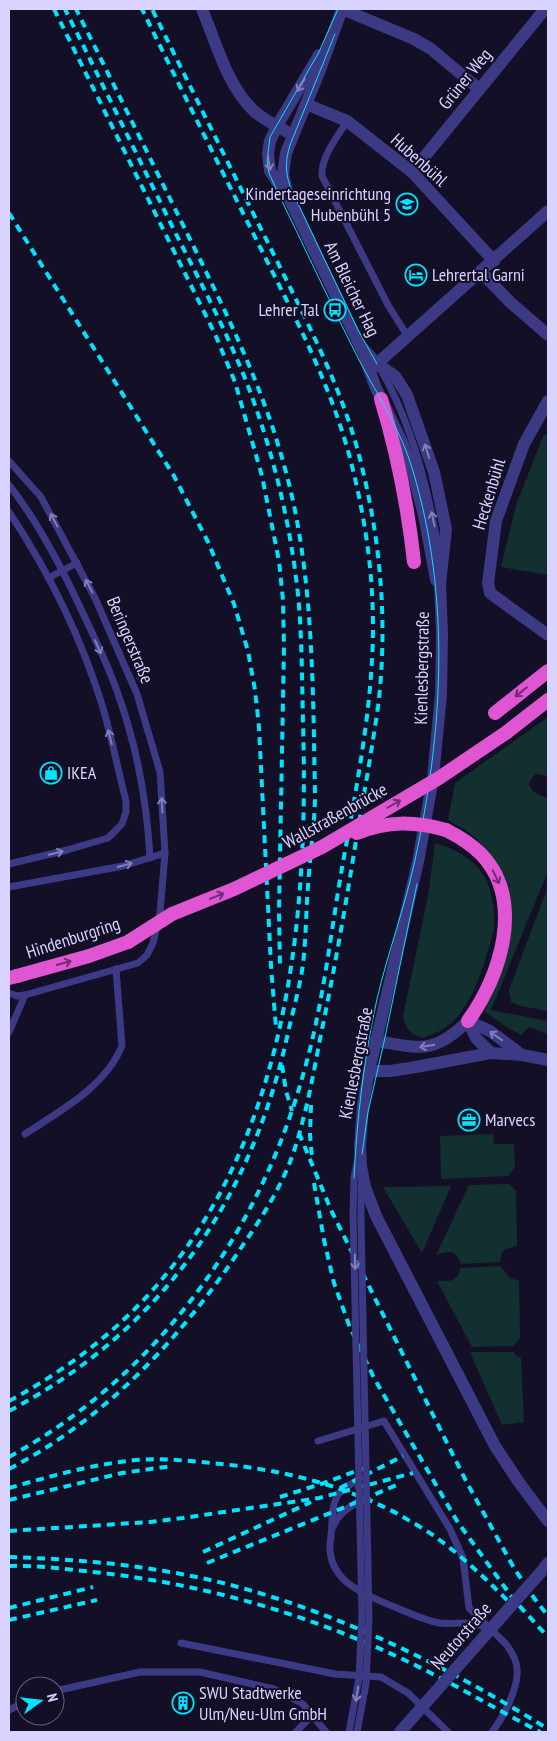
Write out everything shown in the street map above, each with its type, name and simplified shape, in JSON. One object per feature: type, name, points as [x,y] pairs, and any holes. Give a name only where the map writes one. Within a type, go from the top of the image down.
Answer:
[{"type":"highway","points":[[381,399],[399,470],[410,527],[414,562]]},
{"type":"highway","points":[[495,712],[548,671]]},
{"type":"highway","name":"Wallstraßenbrücke","points":[[172,914],[241,886],[322,847],[439,778],[506,732],[548,700]]},
{"type":"highway","points":[[322,847],[370,828],[392,824],[417,823],[446,830],[481,853],[500,884],[505,908],[505,927],[497,962],[482,998],[468,1021]]},
{"type":"highway","name":"Hindenburgring","points":[[13,977],[89,956],[128,942],[172,914]]},
{"type":"street","points":[[202,9],[238,92],[252,109],[293,135]]},
{"type":"street","points":[[332,34],[342,9],[414,39],[431,49],[479,89]]},
{"type":"street","name":"Grüner Weg","points":[[412,172],[545,9]]},
{"type":"street","name":"Am Bleicher Hag","points":[[288,196],[269,168],[269,145],[277,126],[332,34]]},
{"type":"street","name":"Am Bleicher Hag","points":[[332,34],[286,153],[283,168],[284,184],[359,344]]},
{"type":"street","name":"Hubenbühl","points":[[306,104],[347,122],[412,172],[494,261]]},
{"type":"street","points":[[381,399],[373,367],[482,272],[548,211]]},
{"type":"street","points":[[482,272],[510,302],[548,335]]},
{"type":"street","name":"Kienlesbergstraße","points":[[359,344],[373,367],[395,376],[404,389],[429,454],[445,522],[446,535],[441,567],[440,599],[442,686],[433,778],[418,862],[369,1071],[363,1105],[360,1146],[361,1166],[365,1187],[376,1216],[487,1431],[510,1470],[548,1521]]},
{"type":"street","name":"Kienlesbergstraße","points":[[381,399],[402,442],[414,476],[424,515],[440,599]]},
{"type":"street","name":"Heckenbühl","points":[[548,401],[524,444],[496,521],[488,584],[490,593],[548,635]]},
{"type":"street","points":[[376,1041],[423,1047],[440,1043],[452,1036],[468,1021]]},
{"type":"street","points":[[468,1021],[476,1038],[491,1053]]},
{"type":"street","points":[[468,1021],[490,1031],[522,1055]]},
{"type":"street","points":[[369,1071],[390,1071],[491,1053],[522,1055],[548,1060]]},
{"type":"street","name":"Neutorstraße","points":[[400,1732],[544,1568]]},
{"type":"lane","points":[[347,122],[326,155],[322,176],[388,306],[408,337]]},
{"type":"lane","name":"Beringerstraße","points":[[9,461],[41,497],[77,563],[96,598],[140,702],[160,772],[165,854],[160,913],[153,943],[147,955],[138,963],[25,995]]},
{"type":"lane","name":"Beringerstraße","points":[[9,485],[25,506],[63,571],[118,692],[131,735],[145,800],[150,858]]},
{"type":"lane","points":[[9,512],[48,578],[90,672],[103,709],[126,801],[126,812],[122,824],[108,838],[9,864]]},
{"type":"lane","points":[[48,578],[77,563]]},
{"type":"lane","points":[[9,887],[123,866],[165,854]]},
{"type":"lane","points":[[25,1134],[75,1101],[95,1084],[117,1057],[122,1046],[116,969]]},
{"type":"lane","points":[[9,993],[17,996],[25,995]]},
{"type":"lane","points":[[9,1032],[25,995]]},
{"type":"lane","points":[[350,1732],[359,1678],[362,1616],[354,1214],[354,1178],[360,1146]]},
{"type":"lane","points":[[357,1732],[366,1684],[369,1618],[361,1166]]},
{"type":"lane","points":[[318,1441],[384,1421],[450,1530],[463,1558],[469,1608],[506,1644],[518,1669],[515,1689],[492,1732]]},
{"type":"lane","points":[[360,1478],[344,1488],[334,1504],[331,1520],[330,1551],[334,1567],[348,1585],[426,1620],[440,1623],[467,1622],[480,1624],[492,1631]]},
{"type":"lane","points":[[332,1532],[336,1519],[343,1511],[364,1499]]},
{"type":"lane","points":[[181,1643],[335,1674],[381,1677],[408,1693],[448,1732]]},
{"type":"lane","points":[[65,1689],[140,1672],[200,1672],[274,1689],[303,1704],[326,1732]]},
{"type":"lane","points":[[296,1732],[313,1714]]},
{"type":"green space","points":[[544,434],[548,436],[548,575],[501,567],[516,505]]},
{"type":"green space","points":[[548,717],[548,776],[536,774],[529,784],[534,792],[548,798],[548,871],[491,1010],[548,1021],[548,1034],[529,1027],[521,1035],[484,1011],[497,982],[510,936],[511,909],[506,883],[492,857],[481,844],[466,830],[448,820],[455,783]]},
{"type":"green space","points":[[435,843],[462,854],[482,873],[492,898],[494,928],[482,969],[467,1003],[452,1022],[441,1030],[422,1038],[409,1030],[403,1016],[428,896]]},
{"type":"green space","points":[[548,886],[548,1011],[520,1006],[511,1002],[509,990]]},
{"type":"green space","points":[[493,1134],[494,1144],[514,1144],[515,1167],[508,1176],[441,1179],[440,1136]]},
{"type":"green space","points":[[509,1184],[516,1191],[517,1246],[505,1249],[501,1255],[500,1262],[461,1264],[454,1253],[447,1252],[436,1255],[469,1185]]},
{"type":"green space","points":[[451,1186],[422,1253],[383,1187]]},
{"type":"green space","points":[[500,1266],[510,1278],[519,1281],[520,1338],[513,1346],[472,1347],[437,1281],[455,1279],[461,1268]]},
{"type":"green space","points":[[470,1352],[514,1352],[515,1355],[521,1358],[524,1422],[502,1425]]},
{"type":"tram line","points":[[338,9],[319,52],[270,137],[267,161],[269,173],[278,193],[359,360],[396,428],[408,456],[425,519],[433,567],[438,616],[439,665],[437,714],[425,812],[411,878],[381,981],[372,1021],[362,1088],[354,1178]]},
{"type":"tram line","points":[[335,34],[290,145],[287,157],[287,174],[292,191],[358,330],[377,364]]},
{"type":"tram line","points":[[362,1154],[368,1112],[417,884]]},
{"type":"railway","points":[[54,9],[215,334],[235,382],[262,476],[279,561],[283,600],[280,969]]},
{"type":"railway","points":[[9,1401],[84,1353],[135,1309],[150,1293],[196,1233],[233,1167],[261,1097],[280,1024],[294,949],[301,873],[304,797],[299,605],[289,530],[278,481],[248,385],[229,341],[65,9]]},
{"type":"railway","points":[[9,1411],[63,1378],[112,1341],[155,1300],[192,1255],[224,1205],[250,1152],[272,1094],[302,973],[315,792],[308,600],[299,532],[275,434],[240,343],[76,9]]},
{"type":"railway","points":[[9,1457],[62,1424],[111,1386],[155,1343],[194,1296],[229,1245],[259,1191],[283,1134],[303,1075],[316,1024],[358,778],[370,686],[373,606],[367,545],[361,505],[352,466],[335,409],[300,328],[142,9]]},
{"type":"railway","points":[[9,1469],[45,1448],[78,1425],[110,1400],[140,1372],[195,1311],[220,1279],[258,1223],[284,1176],[294,1151],[312,1081],[342,923],[378,707],[382,646],[381,584],[374,523],[353,435],[334,382],[310,329],[152,9]]},
{"type":"railway","points":[[9,213],[174,476],[208,542],[234,604],[248,651],[259,727],[276,1028]]},
{"type":"railway","points":[[282,1065],[286,1091],[292,1111]]},
{"type":"railway","points":[[311,1105],[310,1135],[312,1158]]},
{"type":"railway","points":[[299,1133],[331,1210],[466,1481],[514,1568],[548,1616]]},
{"type":"railway","points":[[314,1183],[334,1283],[349,1325],[374,1378],[457,1521],[514,1600],[548,1637]]},
{"type":"railway","points":[[340,1488],[403,1456]]},
{"type":"railway","points":[[9,1488],[82,1469],[112,1463],[150,1459],[221,1464],[267,1470],[312,1480],[377,1504],[428,1532],[447,1545],[475,1569],[510,1603]]},
{"type":"railway","points":[[9,1500],[122,1473],[172,1466]]},
{"type":"railway","points":[[280,1497],[370,1466]]},
{"type":"railway","points":[[9,1531],[150,1522],[183,1518],[319,1498],[413,1473]]},
{"type":"railway","points":[[207,1563],[399,1484]]},
{"type":"railway","points":[[203,1552],[311,1502]]},
{"type":"railway","points":[[9,1557],[95,1562],[159,1570],[230,1585],[278,1599],[325,1615],[417,1656],[462,1679],[548,1729]]},
{"type":"railway","points":[[9,1566],[56,1568],[141,1578],[216,1593],[289,1614],[396,1656],[540,1732]]},
{"type":"railway","points":[[9,1608],[93,1587]]},
{"type":"railway","points":[[9,1620],[97,1600]]},
{"type":"place","name":"Kindertageseinrichtung Hubenbühl 5","points":[[407,204]]},
{"type":"place","name":"Lehrertal Garni","points":[[416,275]]},
{"type":"place","name":"Lehrer Tal","points":[[335,310]]},
{"type":"place","name":"IKEA","points":[[51,773]]},
{"type":"place","name":"Marvecs","points":[[469,1120]]},
{"type":"place","name":"SWU Stadtwerke Ulm/Neu-Ulm GmbH","points":[[183,1703]]}]
